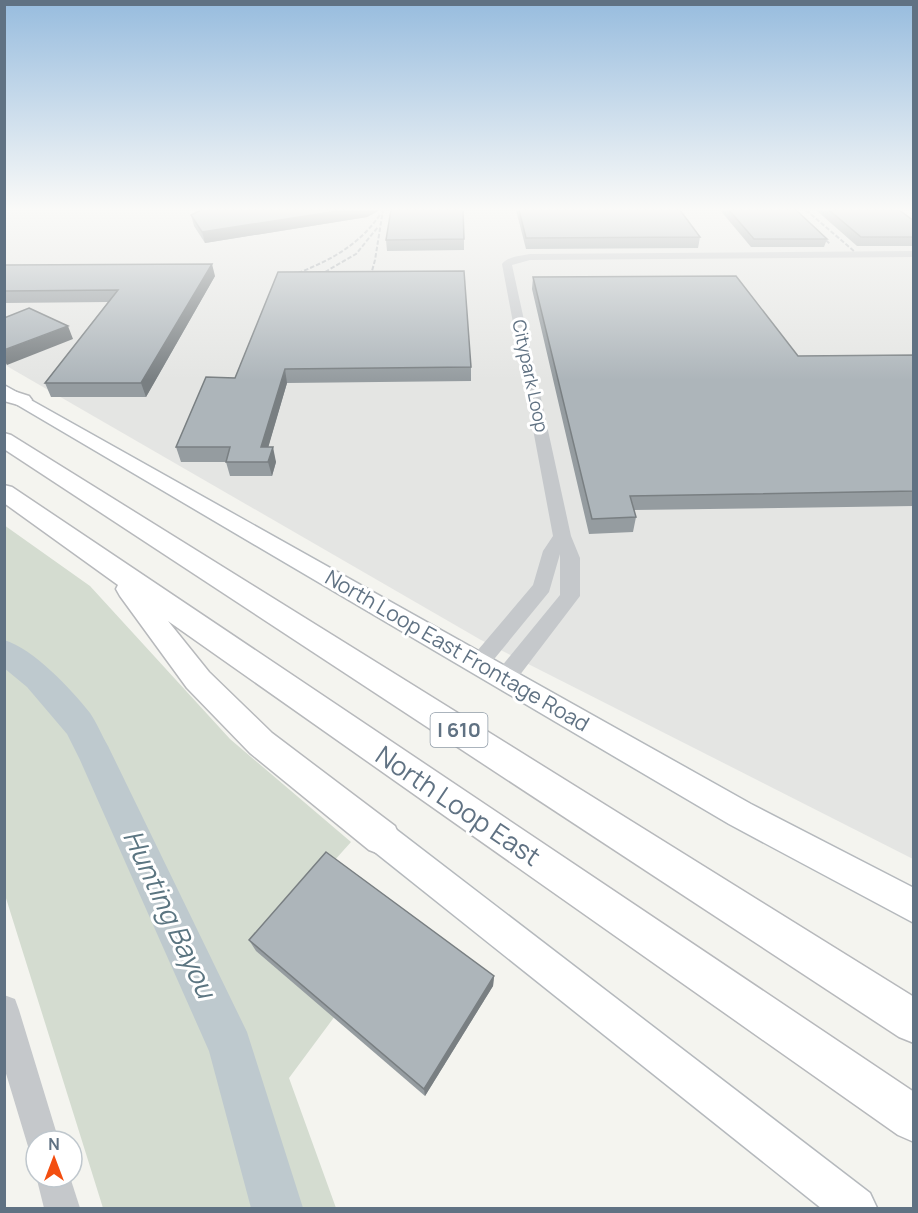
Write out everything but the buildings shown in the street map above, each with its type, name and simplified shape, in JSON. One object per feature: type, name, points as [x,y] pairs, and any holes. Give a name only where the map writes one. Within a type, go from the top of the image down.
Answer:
[{"type":"highway","name":"I 610","points":[[4,439],[914,1022]]},
{"type":"highway","name":"North Loop East","points":[[4,492],[914,1119]]},
{"type":"highway","points":[[114,569],[198,680],[253,735],[382,838]]},
{"type":"main road","name":"North Loop East Frontage Road","points":[[10,395],[740,814],[914,906]]},
{"type":"main road","points":[[382,838],[855,1209]]},
{"type":"street","name":"Citypark Loop","points":[[505,678],[570,596],[571,558],[562,536],[508,267]]},
{"type":"street","points":[[479,663],[542,587],[552,551],[562,536]]},
{"type":"street","points":[[4,1010],[39,1129]]},
{"type":"street","points":[[56,1189],[62,1209]]},
{"type":"shaded area","points":[[5,267],[913,267],[913,859],[481,640],[5,365]]},
{"type":"shaded area","points":[[4,525],[90,586],[230,739],[351,842],[262,941],[335,1016],[289,1078],[336,1208],[103,1208],[84,1147],[84,1129],[78,1129],[5,895]]},
{"type":"waterway","name":"Hunting Bayou","points":[[4,651],[38,678],[79,724],[96,757],[231,1048],[277,1208]]},
{"type":"railway","points":[[298,273],[312,267]]},
{"type":"railway","points":[[325,272],[334,267]]},
{"type":"railway","points":[[367,289],[373,267]]}]
